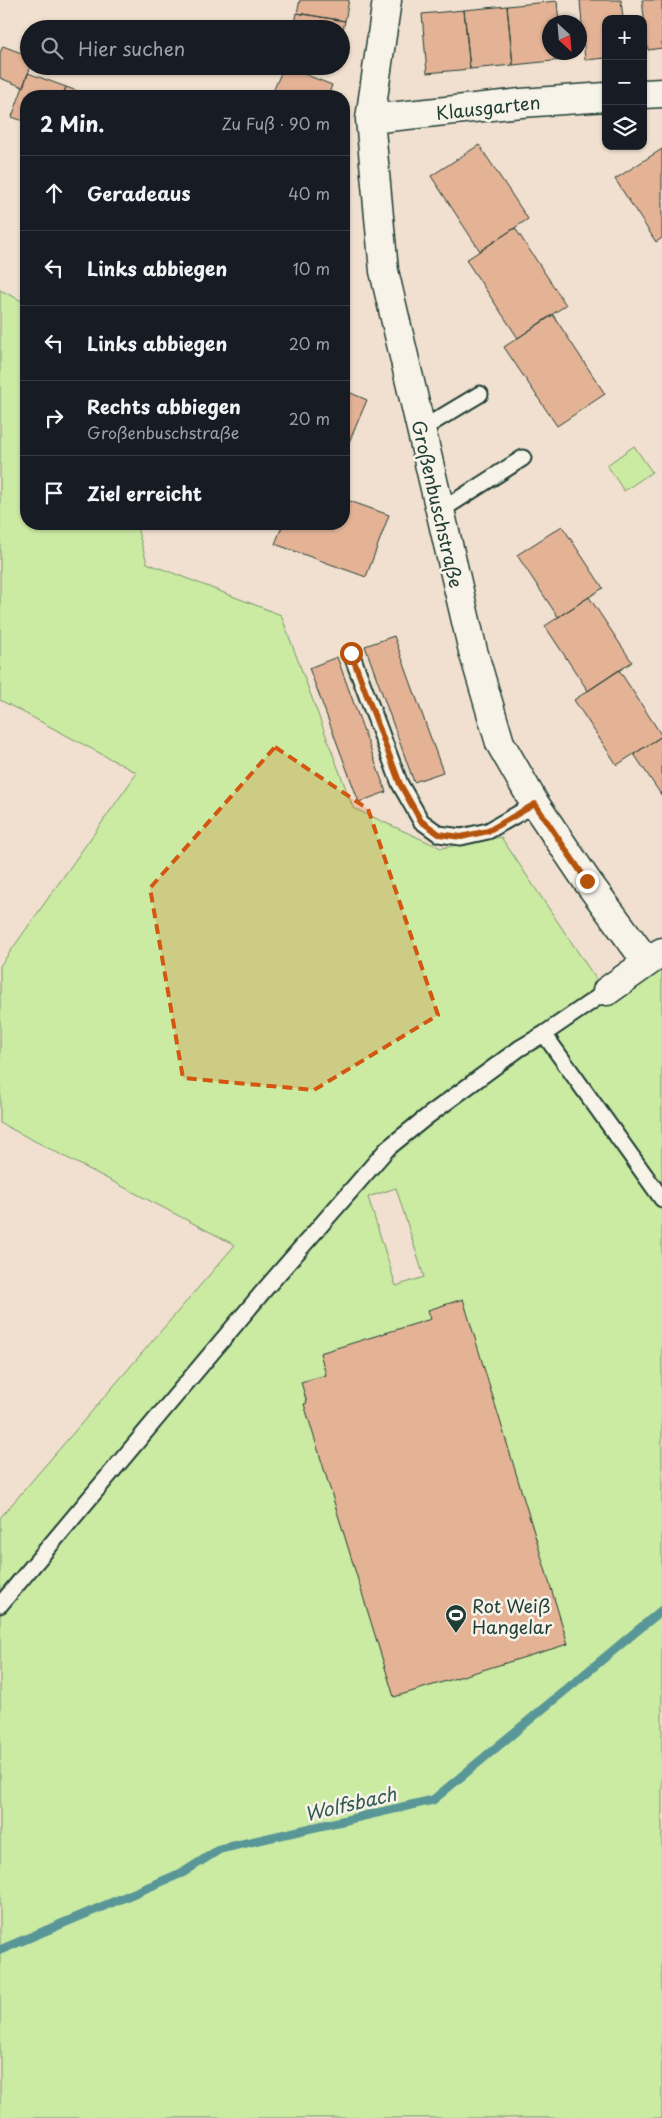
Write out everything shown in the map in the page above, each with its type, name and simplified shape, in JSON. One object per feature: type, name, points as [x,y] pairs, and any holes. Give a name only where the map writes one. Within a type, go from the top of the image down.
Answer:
[{"type":"street","name":"Großenbuschstraße","points":[[387,0],[370,119],[384,271],[473,651],[500,743],[535,804],[587,881],[655,957],[607,991]]},
{"type":"street","points":[[647,94],[662,93]]},
{"type":"street","name":"Klausgarten","points":[[370,119],[521,103],[602,97]]},
{"type":"lane","points":[[420,430],[480,394]]},
{"type":"lane","points":[[440,511],[523,458]]},
{"type":"lane","points":[[351,653],[400,784],[421,821],[439,834],[461,837],[488,831],[535,804]]},
{"type":"lane","points":[[0,1605],[266,1288],[388,1148],[429,1115],[512,1054],[607,991]]},
{"type":"lane","points":[[544,1034],[662,1199]]},
{"type":"highlighted area","points":[[275,747],[368,809],[438,1015],[314,1090],[183,1078],[150,888]]},
{"type":"green space","points":[[0,290],[20,300],[20,530],[138,530],[147,563],[281,615],[353,808],[441,848],[501,837],[610,1000],[662,964],[662,2118],[0,2118],[0,1518],[235,1245],[0,1123],[0,966],[137,773],[0,700]],"holes":[[[396,1188],[424,1277],[396,1286],[368,1197]]]},
{"type":"green space","points":[[634,446],[652,472],[624,491],[607,465]]},
{"type":"building","points":[[300,0],[349,0],[345,20],[297,13]]},
{"type":"building","points":[[580,0],[621,0],[623,15],[602,15],[602,58],[587,60],[587,15],[581,15]]},
{"type":"building","points":[[642,0],[662,0],[662,48],[648,50],[647,15],[644,15]]},
{"type":"building","points":[[557,1],[558,15],[542,15],[542,60],[562,60],[513,65],[507,6]]},
{"type":"building","points":[[507,6],[513,65],[470,69],[464,10]]},
{"type":"building","points":[[464,10],[470,69],[427,73],[422,14]]},
{"type":"building","points":[[297,13],[339,20],[296,20]]},
{"type":"building","points":[[3,46],[20,53],[20,75],[28,75],[23,87],[0,78],[0,53]]},
{"type":"building","points":[[27,75],[33,75],[66,87],[65,90],[22,90]]},
{"type":"building","points":[[280,75],[307,75],[332,85],[330,90],[274,90]]},
{"type":"building","points":[[20,95],[20,120],[12,117]]},
{"type":"building","points":[[479,145],[528,219],[480,251],[431,176]]},
{"type":"building","points":[[662,149],[662,238],[656,242],[615,179]]},
{"type":"building","points":[[515,228],[566,305],[518,338],[466,260]]},
{"type":"building","points":[[553,315],[605,394],[557,426],[504,347]]},
{"type":"building","points":[[350,393],[367,400],[350,440]]},
{"type":"building","points":[[350,501],[389,515],[366,577],[275,544],[281,530],[350,530]]},
{"type":"building","points":[[562,526],[603,588],[558,617],[517,555]]},
{"type":"building","points":[[589,597],[632,662],[588,691],[545,626]]},
{"type":"building","points":[[394,636],[443,772],[414,782],[365,646]]},
{"type":"building","points":[[337,657],[386,792],[359,802],[309,668]]},
{"type":"building","points":[[619,670],[662,736],[617,765],[574,700]]},
{"type":"building","points":[[662,736],[662,796],[634,754]]},
{"type":"building","points":[[463,1299],[568,1644],[394,1697],[304,1404],[307,1403],[301,1382],[326,1375],[320,1353],[431,1319],[428,1310]]},
{"type":"waterway","name":"Wolfsbach","points":[[0,1950],[184,1872],[220,1849],[433,1800],[662,1610]]},
{"type":"place","name":"Rot Weiß Hangelar","points":[[456,1634]]},
{"type":"route","points":[[351,653],[400,784],[421,821],[439,834],[461,837],[488,831],[535,804],[587,881]]}]
